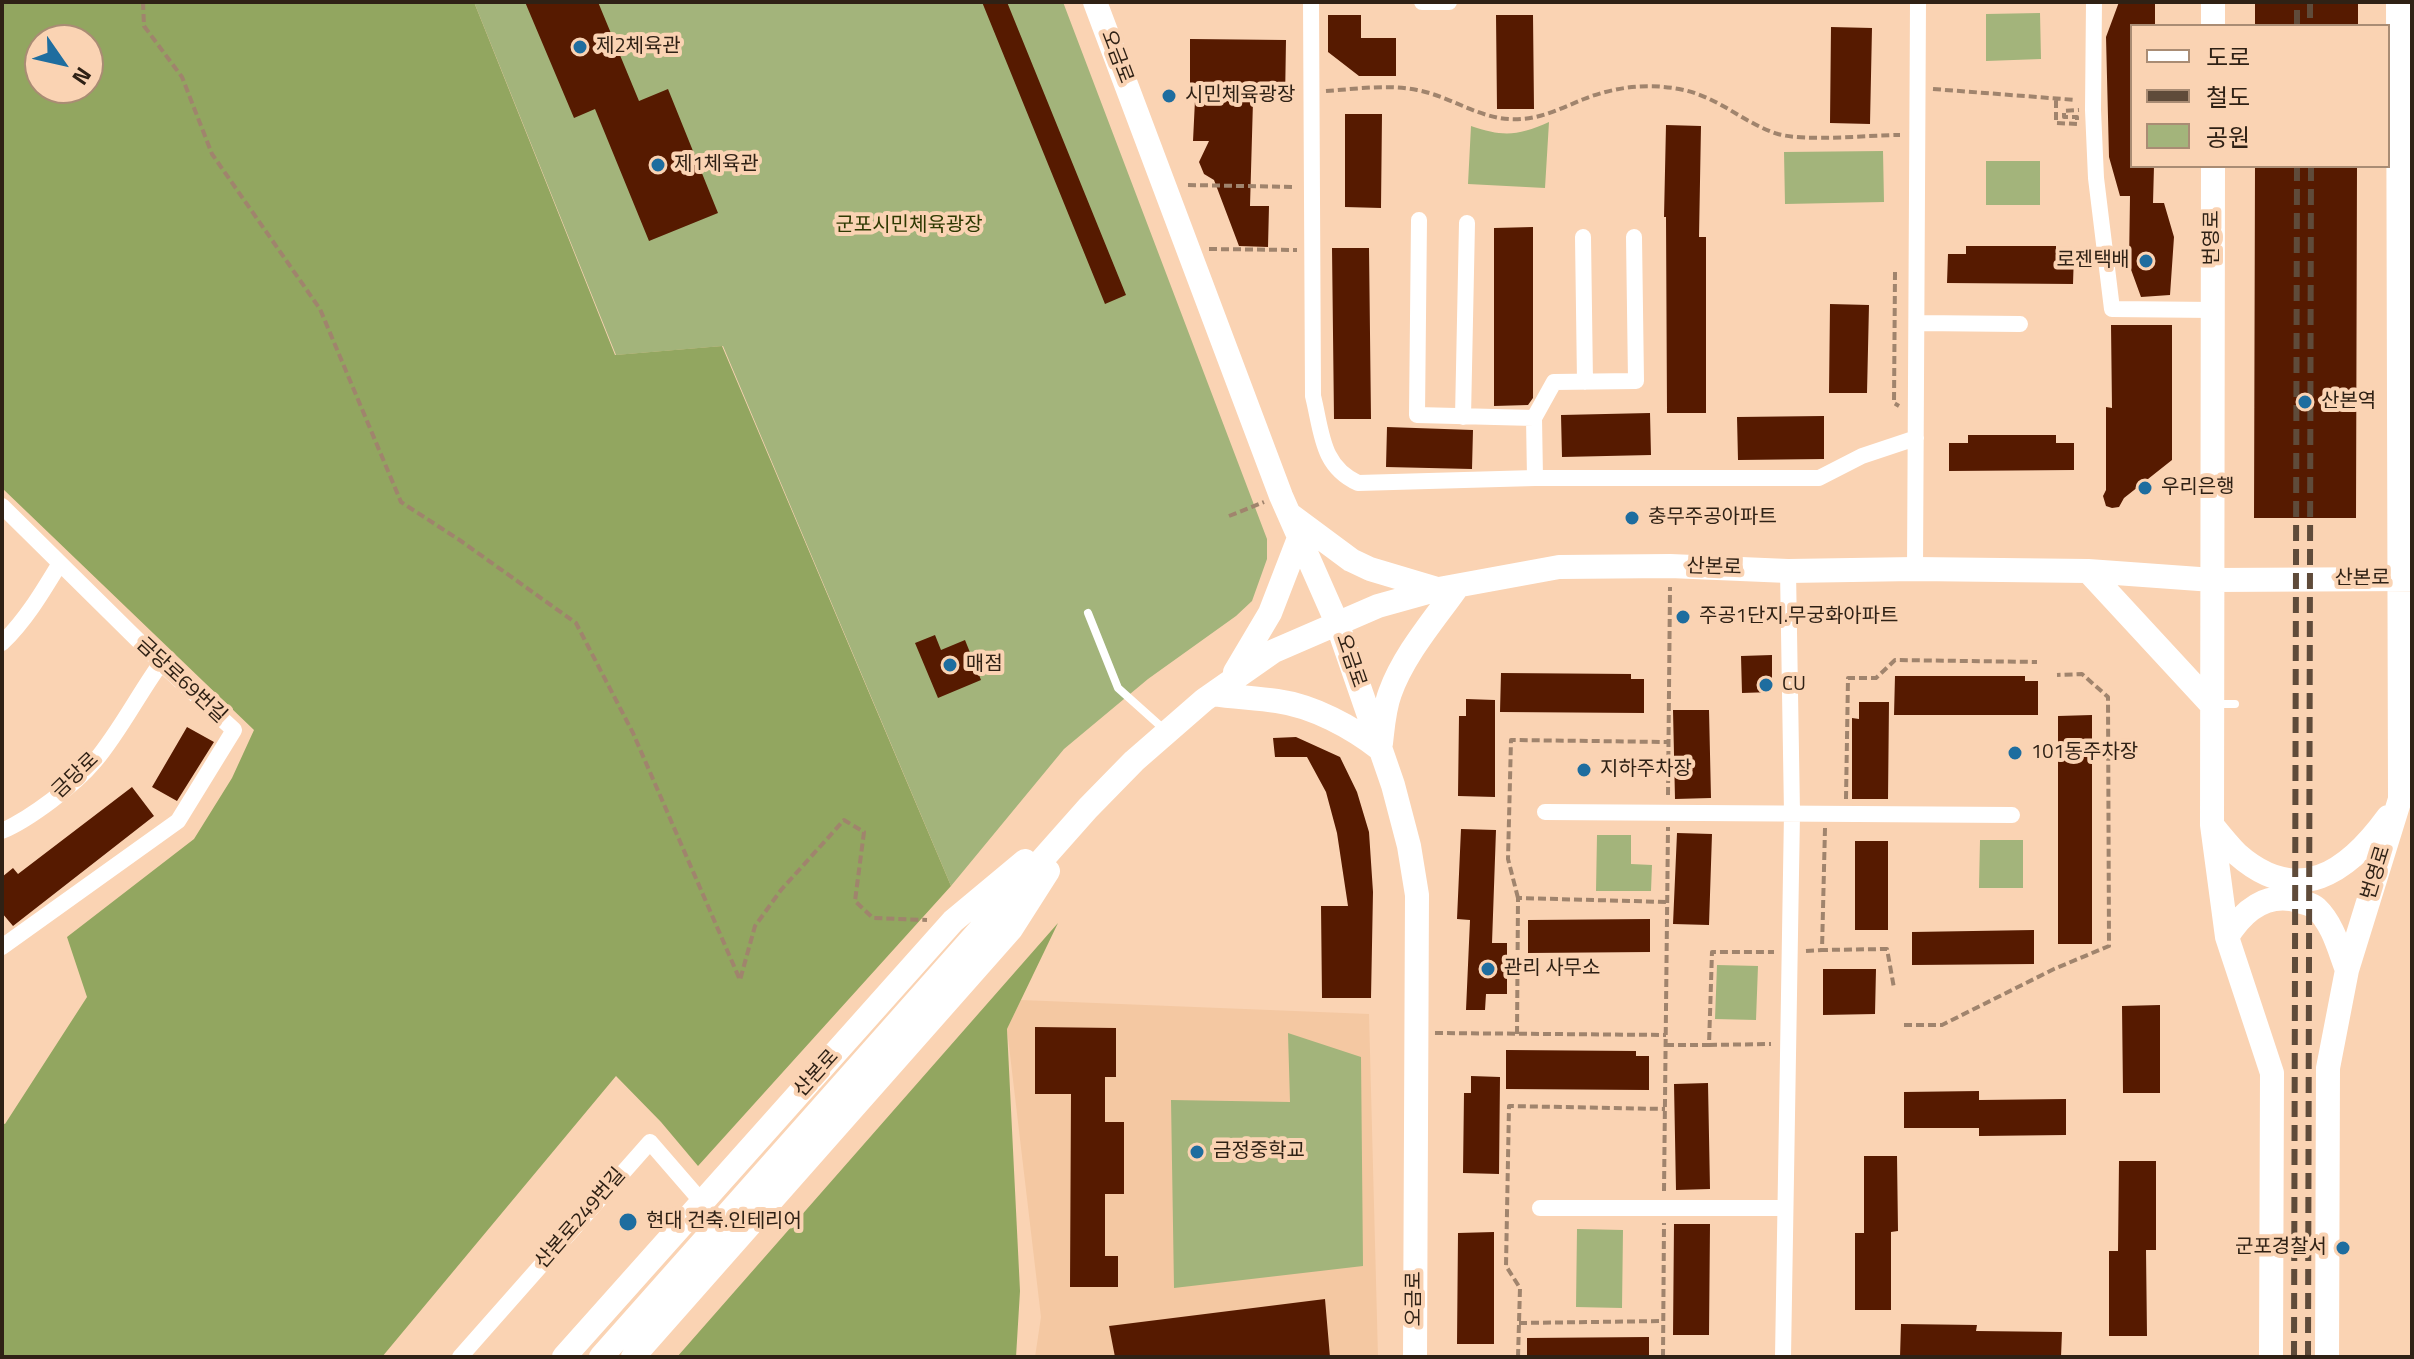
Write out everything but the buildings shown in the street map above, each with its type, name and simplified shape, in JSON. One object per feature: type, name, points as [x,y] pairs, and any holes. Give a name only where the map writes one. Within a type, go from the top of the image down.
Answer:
[{"type":"street","name":"오금로","points":[[1095,2],[1285,505],[1337,623],[1409,846],[1417,895],[1415,1357]]},
{"type":"street","points":[[1311,2],[1313,396],[1328,458],[1341,476],[1358,483],[1535,478],[1819,478],[1862,456],[1916,438]]},
{"type":"street","points":[[1422,2],[1449,2]]},
{"type":"street","points":[[1915,569],[1918,2]]},
{"type":"street","points":[[2094,2],[2088,105],[2112,309],[2214,310]]},
{"type":"street","points":[[2213,2],[2213,24]]},
{"type":"street","name":"번영로","points":[[2327,1357],[2328,1068],[2347,970],[2400,799],[2406,579],[2400,394],[2398,2]]},
{"type":"street","name":"번영로","points":[[2213,168],[2213,580],[2223,704],[2212,825],[2227,937],[2272,1073],[2271,1357]]},
{"type":"street","points":[[1419,220],[1417,415],[1534,418]]},
{"type":"street","points":[[1463,417],[1467,223]]},
{"type":"street","points":[[1583,237],[1585,382]]},
{"type":"street","points":[[1535,478],[1534,418],[1554,382],[1636,381],[1634,237]]},
{"type":"street","points":[[1917,323],[2020,324]]},
{"type":"street","points":[[2400,394],[2412,429]]},
{"type":"street","points":[[1285,505],[1351,560],[1370,569],[1448,588],[1390,692],[1384,712],[1380,749],[1343,725],[1307,709],[1221,688],[1270,613],[1299,538]]},
{"type":"street","name":"금당로69번길","points":[[2,506],[161,663],[234,730],[178,821],[2,947]]},
{"type":"street","points":[[2,643],[40,596],[60,563]]},
{"type":"street","name":"산본로","points":[[601,1357],[1088,808],[1134,761],[1221,688],[1274,651],[1337,623],[1378,606],[1448,588],[1559,567],[2088,571],[2213,580],[2406,579]]},
{"type":"street","points":[[1783,1357],[1792,813],[1788,571]]},
{"type":"street","points":[[2088,571],[2223,704]]},
{"type":"street","name":"금당로","points":[[2,831],[50,801],[94,762],[161,663]]},
{"type":"street","points":[[2400,745],[2412,708]]},
{"type":"street","points":[[2212,825],[2238,854],[2264,873],[2299,883],[2331,874],[2368,844],[2400,799]]},
{"type":"street","name":"산본로","points":[[564,1357],[953,921],[1088,808]]},
{"type":"street","name":"산본로","points":[[633,1357],[1011,929],[1088,808]]},
{"type":"street","points":[[1545,812],[2012,815]]},
{"type":"street","points":[[2227,937],[2239,918],[2259,903],[2285,897],[2315,906],[2332,930],[2347,970]]},
{"type":"street","name":"산본로249번길","points":[[460,1357],[650,1142],[702,1202]]},
{"type":"street","points":[[1540,1208],[1785,1208]]},
{"type":"lane","points":[[1088,613],[1118,688],[1167,732]]},
{"type":"path","points":[[143,2],[144,26],[182,77],[212,154],[320,309],[401,502],[576,623],[633,733],[740,980],[755,926],[781,890],[844,820],[864,832],[855,901],[873,918],[953,921]]},
{"type":"path","points":[[1312,92],[1379,88],[1418,90],[1501,120],[1545,114],[1600,93],[1627,87],[1656,87],[1702,95],[1780,134],[1919,134]]},
{"type":"path","points":[[1919,88],[2088,105]]},
{"type":"path","points":[[2056,100],[2056,123],[2077,124],[2077,117],[2064,117],[2064,111],[2088,105]]},
{"type":"path","points":[[1165,185],[1312,187]]},
{"type":"path","points":[[1187,248],[1313,250]]},
{"type":"path","points":[[1229,516],[1285,505]]},
{"type":"path","points":[[1663,1357],[1670,566]]},
{"type":"path","points":[[1845,814],[1848,678],[1876,678],[1895,660],[2037,662]]},
{"type":"path","points":[[1904,1025],[1942,1025],[2054,969],[2109,946],[2108,697],[2082,674],[2057,675]]},
{"type":"path","points":[[1517,1034],[1518,898],[1508,859],[1511,740],[1669,742]]},
{"type":"path","points":[[1825,814],[1822,950],[1887,949],[1894,988]]},
{"type":"path","points":[[1518,898],[1667,902]]},
{"type":"path","points":[[1709,1045],[1712,952],[1790,952]]},
{"type":"path","points":[[1417,1033],[1666,1035]]},
{"type":"path","points":[[1666,1045],[1788,1044]]},
{"type":"path","points":[[1518,1357],[1520,1288],[1506,1266],[1509,1106],[1665,1109]]},
{"type":"path","points":[[1519,1323],[1663,1321]]},
{"type":"shaded area","name":"금정중학교","points":[[1021,1000],[1369,1014],[1378,1357],[1035,1357],[1041,1317],[1007,1029]]},
{"type":"green space","points":[[2,2],[474,2],[615,355],[722,346],[951,886],[698,1166],[616,1076],[382,1357],[2,1357],[2,1123],[5,1124],[87,997],[67,937],[194,839],[232,778],[254,730],[2,488]]},
{"type":"green space","name":"군포시민체육광장","points":[[474,2],[1063,2],[1267,539],[1267,559],[1252,601],[1236,616],[1148,679],[1064,749],[951,886],[723,346],[616,355]]},
{"type":"green space","points":[[2040,13],[2041,59],[1986,61],[1986,14]]},
{"type":"green space","points":[[1549,122],[1545,188],[1468,184],[1471,126],[1510,133]]},
{"type":"green space","points":[[1883,151],[1884,202],[1785,204],[1784,152]]},
{"type":"green space","points":[[1986,161],[2040,161],[2040,205],[1986,205]]},
{"type":"green space","points":[[1597,835],[1631,835],[1631,864],[1652,865],[1651,891],[1596,891]]},
{"type":"green space","points":[[1980,840],[2023,840],[2023,888],[1979,888]]},
{"type":"green space","points":[[1058,923],[1007,1029],[1020,1291],[1016,1357],[677,1357]]},
{"type":"green space","points":[[1717,965],[1758,966],[1756,1020],[1715,1019]]},
{"type":"green space","points":[[1288,1033],[1361,1057],[1363,1266],[1174,1288],[1171,1100],[1290,1102]]},
{"type":"green space","points":[[1577,1229],[1623,1230],[1622,1308],[1576,1307]]},
{"type":"railway","points":[[2297,2],[2297,24]]},
{"type":"railway","points":[[2310,2],[2310,24]]},
{"type":"railway","points":[[2294,1357],[2297,168]]},
{"type":"railway","points":[[2308,1357],[2311,168]]},
{"type":"place","name":"제2체육관","points":[[580,47]]},
{"type":"place","name":"시민체육광장","points":[[1169,96]]},
{"type":"place","name":"제1체육관","points":[[658,165]]},
{"type":"place","name":"로젠택배","points":[[2146,261]]},
{"type":"place","name":"산본역","points":[[2305,402]]},
{"type":"place","name":"우리은행","points":[[2145,488]]},
{"type":"place","name":"충무주공아파트","points":[[1632,518]]},
{"type":"place","name":"주공1단지.무궁화아파트","points":[[1683,617]]},
{"type":"place","name":"매점","points":[[950,665]]},
{"type":"place","name":"CU","points":[[1766,685]]},
{"type":"place","name":"101동주차장","points":[[2015,753]]},
{"type":"place","name":"지하주차장","points":[[1584,770]]},
{"type":"place","name":"관리 사무소","points":[[1488,969]]},
{"type":"place","name":"금정중학교","points":[[1197,1152]]},
{"type":"place","name":"현대 건축.인테리어","points":[[628,1222]]},
{"type":"place","name":"군포경찰서","points":[[2343,1248]]}]
